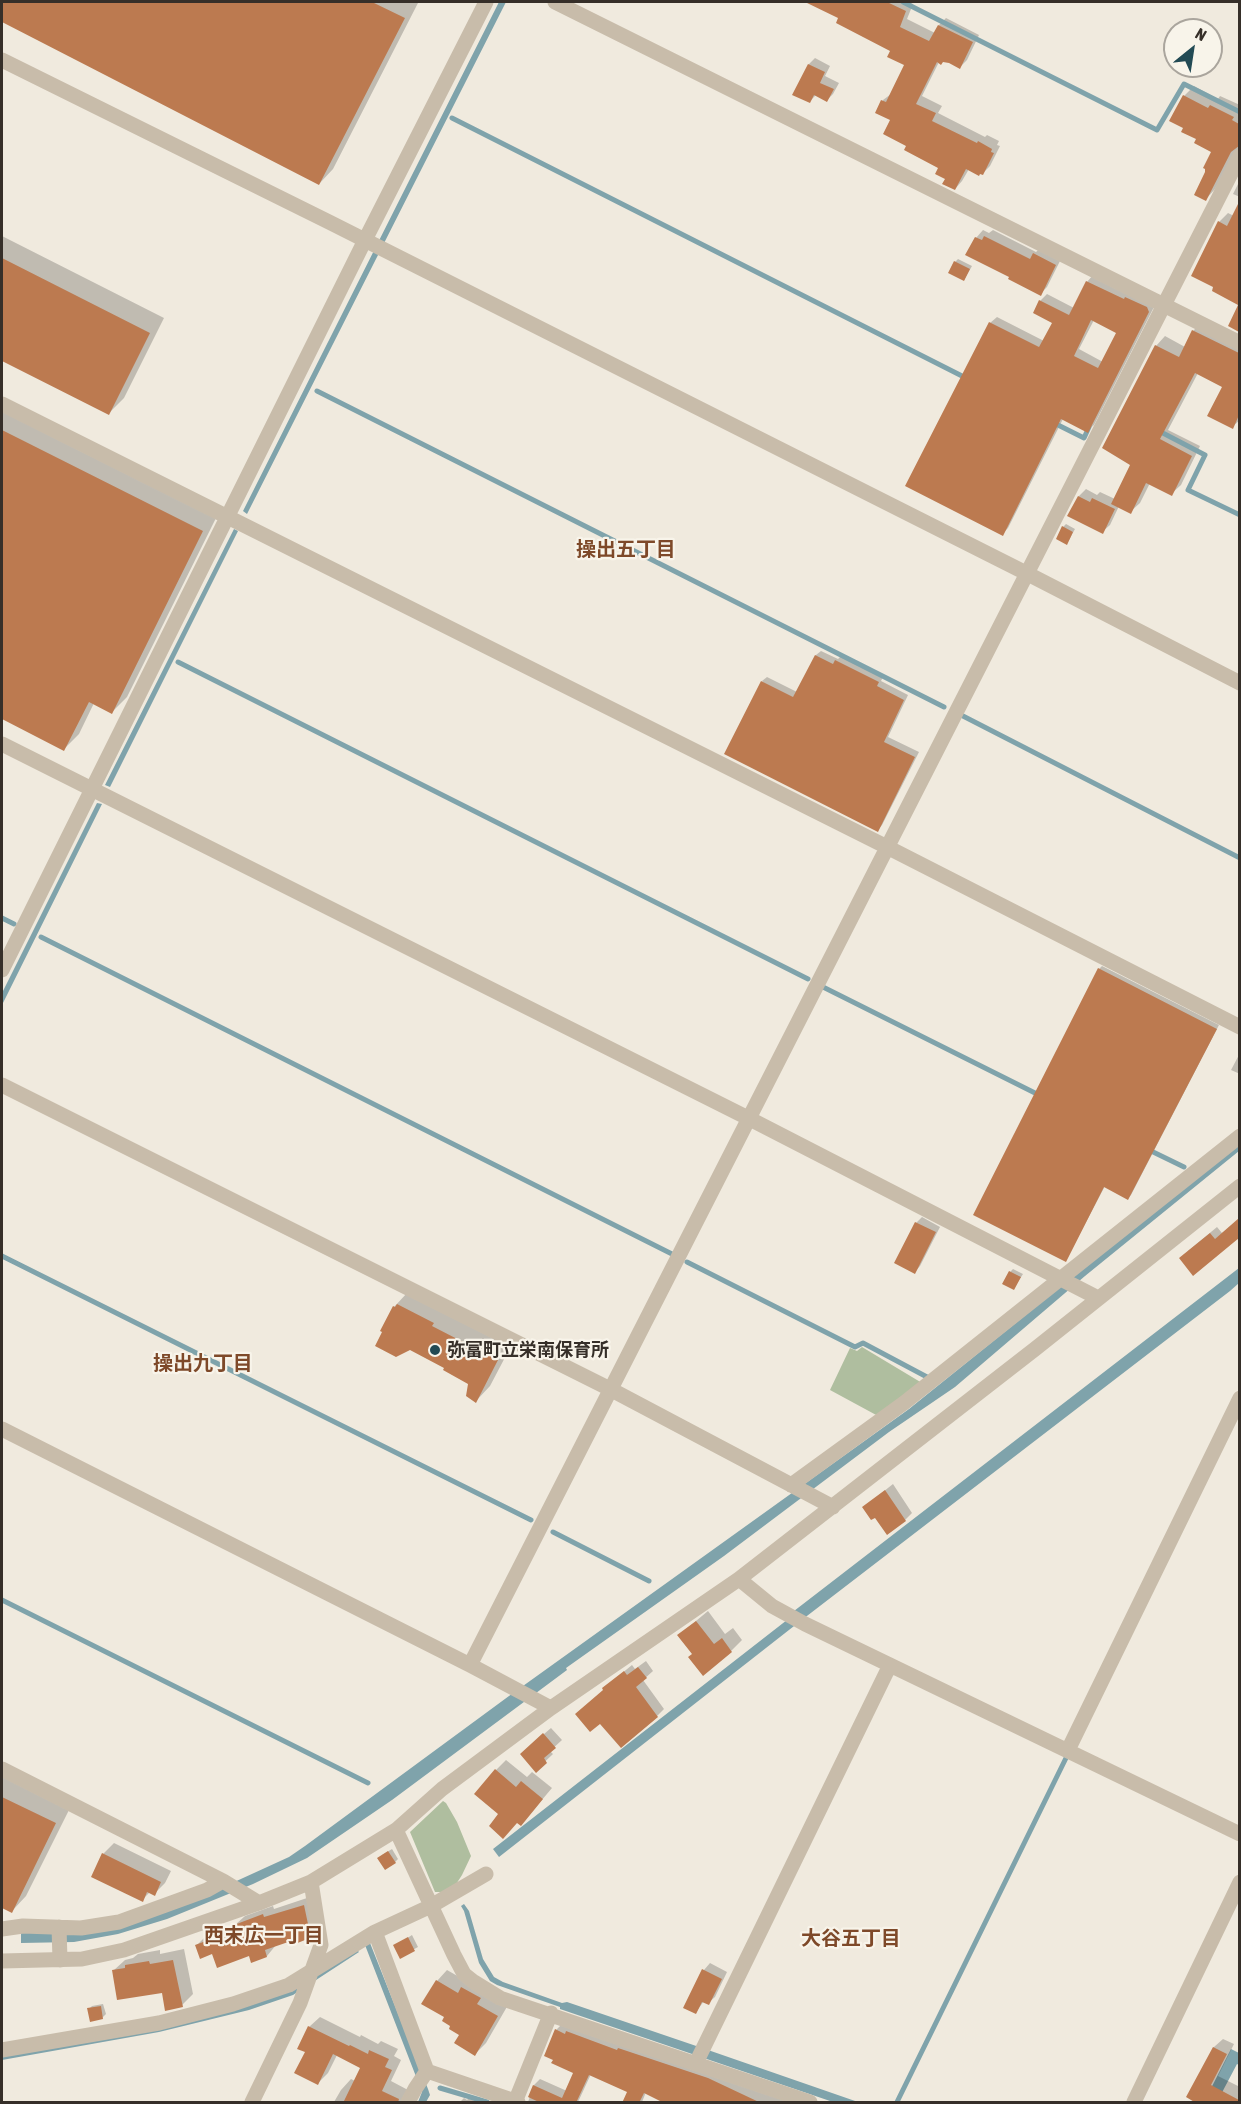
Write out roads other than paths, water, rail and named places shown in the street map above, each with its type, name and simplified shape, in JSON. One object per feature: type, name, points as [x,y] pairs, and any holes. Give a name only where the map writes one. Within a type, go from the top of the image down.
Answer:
[{"type":"street","points":[[2,970],[364,240],[486,2]]},
{"type":"street","points":[[555,2],[1239,343]]},
{"type":"street","points":[[2,60],[1026,573],[1239,683]]},
{"type":"street","points":[[470,1665],[1239,156]]},
{"type":"street","points":[[2,404],[887,847],[1239,1027]]},
{"type":"street","points":[[2,744],[748,1118],[1098,1298]]},
{"type":"street","points":[[2,1085],[610,1389],[833,1507]]},
{"type":"street","points":[[791,1485],[904,1403],[1239,1136]]},
{"type":"street","points":[[2,1961],[60,1954],[82,1959],[124,1950],[259,1903],[311,1882],[396,1830],[442,1789],[551,1708],[740,1580],[1239,1186]]},
{"type":"street","points":[[1068,1750],[1239,1398]]},
{"type":"street","points":[[2,1430],[551,1708]]},
{"type":"street","points":[[740,1580],[772,1606],[805,1624],[1239,1834]]},
{"type":"street","points":[[696,2063],[890,1665]]},
{"type":"street","points":[[2,1769],[223,1881],[259,1903]]},
{"type":"street","points":[[396,1830],[454,1955],[464,1974],[474,1982],[500,1998],[551,2013],[810,2103]]},
{"type":"street","points":[[2,2050],[159,2023],[223,2007],[308,1980],[375,1932],[431,1906],[486,1874]]},
{"type":"street","points":[[2,1929],[23,1926],[81,1928],[119,1922],[207,1890],[223,1881]]},
{"type":"street","points":[[252,2103],[308,1980],[321,1945],[311,1882]]},
{"type":"street","points":[[1134,2103],[1239,1882]]},
{"type":"street","points":[[59,1929],[60,1954]]},
{"type":"street","points":[[375,1932],[427,2072]]},
{"type":"street","points":[[427,2072],[516,2102],[551,2013]]},
{"type":"street","points":[[412,2096],[427,2072]]},
{"type":"water","points":[[499,2],[506,2],[247,514],[243,511]]},
{"type":"water","points":[[234,529],[238,531],[110,787],[105,785]]},
{"type":"water","points":[[97,803],[102,804],[2,1005],[2,993]]},
{"type":"water","points":[[1239,1143],[1239,1151],[1085,1276],[955,1387],[889,1432],[724,1556],[566,1668],[567,1670],[392,1800],[307,1858],[253,1884],[167,1919],[118,1934],[74,1942],[21,1943],[21,1933],[71,1933],[219,1889],[289,1857],[909,1409]]},
{"type":"water","points":[[1239,1268],[1239,1283],[1230,1291],[803,1619],[499,1857],[493,1849],[787,1620],[794,1611]]},
{"type":"water","points":[[464,1904],[469,1911],[483,1959],[494,1977],[503,1982],[858,2102],[833,2102],[560,2009],[560,2007],[497,1985],[490,1981],[479,1963],[461,1906]]},
{"type":"water","points":[[370,1943],[428,2089],[430,2095],[426,2102],[418,2102],[422,2092],[365,1945]]},
{"type":"water","points":[[355,1948],[359,1952],[293,1995],[249,2010],[159,2032],[2,2060],[2,2054],[230,2010]]},
{"type":"water","points":[[1231,2049],[1239,2053],[1239,2065],[1237,2064],[1217,2102],[1204,2102]]},
{"type":"waterway","points":[[903,2],[1157,130],[1184,84],[1240,112]]},
{"type":"waterway","points":[[452,118],[966,378]]},
{"type":"waterway","points":[[317,391],[944,707]]},
{"type":"waterway","points":[[1052,422],[1084,438],[1089,427]]},
{"type":"waterway","points":[[1159,431],[1205,455],[1188,490],[1240,515]]},
{"type":"waterway","points":[[178,662],[808,979]]},
{"type":"waterway","points":[[961,715],[1240,858]]},
{"type":"waterway","points":[[2,918],[14,924]]},
{"type":"waterway","points":[[41,937],[672,1254]]},
{"type":"waterway","points":[[823,987],[1039,1095]]},
{"type":"waterway","points":[[1147,1149],[1184,1167]]},
{"type":"waterway","points":[[2,1256],[531,1520]]},
{"type":"waterway","points":[[687,1262],[855,1347],[863,1343],[927,1377]]},
{"type":"waterway","points":[[553,1532],[649,1581]]},
{"type":"waterway","points":[[2,1600],[368,1783]]},
{"type":"waterway","points":[[897,2102],[1067,1756]]},
{"type":"waterway","points":[[440,2088],[487,2102]]},
{"type":"place","name":"弥富町立栄南保育所","points":[[435,1350]]},
{"type":"district","name":"操出五丁目","points":[[626,550]]},
{"type":"district","name":"操出九丁目","points":[[203,1364]]},
{"type":"district","name":"西末広一丁目","points":[[264,1936]]},
{"type":"district","name":"大谷五丁目","points":[[851,1939]]}]
